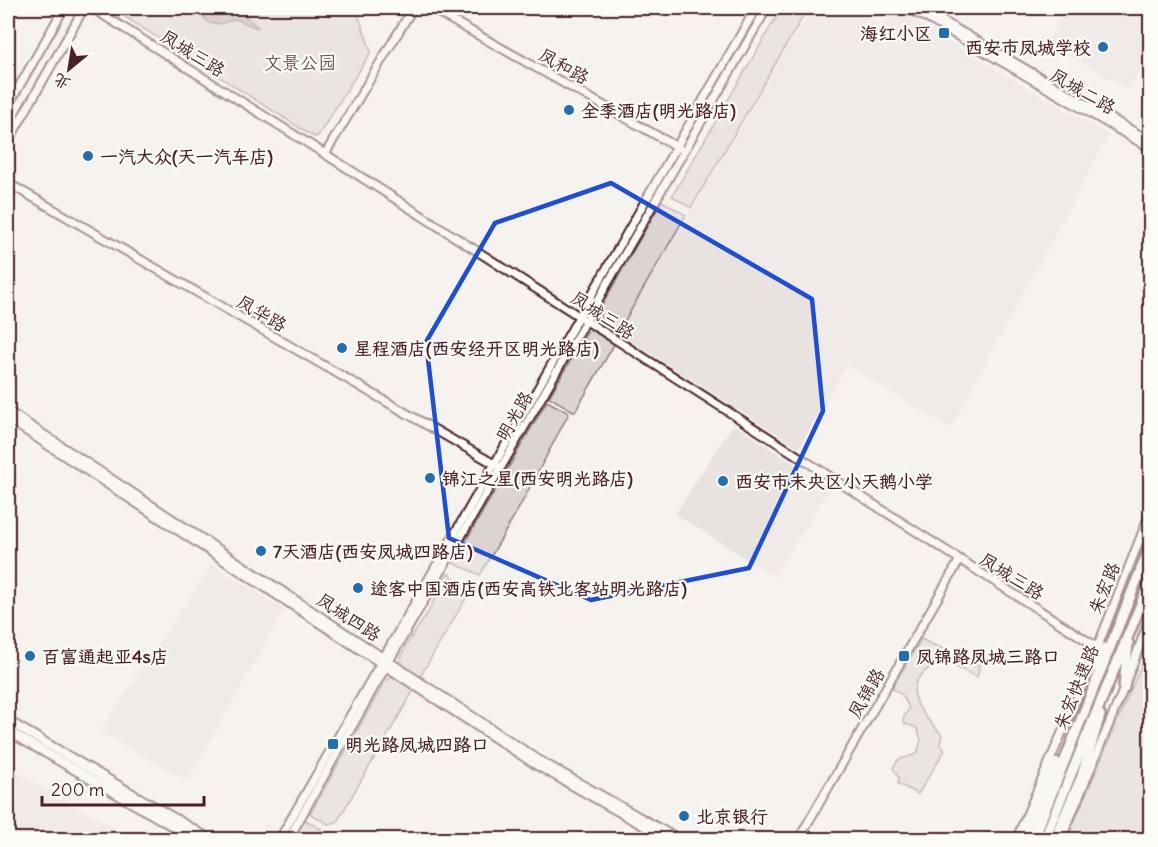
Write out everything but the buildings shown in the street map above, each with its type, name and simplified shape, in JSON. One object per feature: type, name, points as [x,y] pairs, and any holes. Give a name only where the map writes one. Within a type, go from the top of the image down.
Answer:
[{"type":"highway","name":"朱宏快速路","points":[[1033,840],[1150,547]]},
{"type":"highway","name":"朱宏快速路","points":[[1044,840],[1150,582]]},
{"type":"highway","points":[[1085,679],[1116,631]]},
{"type":"highway","points":[[1124,688],[1129,636]]},
{"type":"highway","points":[[1023,840],[1096,682]]},
{"type":"highway","points":[[1054,840],[1082,776],[1096,734],[1107,687]]},
{"type":"main road","points":[[8,721],[211,840]]},
{"type":"main road","points":[[8,731],[197,840]]},
{"type":"street","points":[[8,106],[64,8]]},
{"type":"street","points":[[8,142],[84,8]]},
{"type":"street","name":"凤城三路","points":[[92,8],[325,154],[1097,647]]},
{"type":"street","points":[[325,154],[413,8]]},
{"type":"street","name":"凤和路","points":[[430,8],[684,151]]},
{"type":"street","name":"明光路","points":[[288,840],[493,464],[756,8]]},
{"type":"street","name":"明光路","points":[[279,840],[587,322],[767,8]]},
{"type":"street","name":"凤城二路","points":[[905,8],[939,25],[1150,148]]},
{"type":"street","name":"凤城二路","points":[[920,8],[1150,141]]},
{"type":"street","name":"凤华路","points":[[8,183],[501,468]]},
{"type":"street","name":"凤城四路","points":[[8,411],[536,765],[668,840]]},
{"type":"street","name":"凤城四路","points":[[8,419],[539,760],[680,840]]},
{"type":"street","name":"朱宏路","points":[[1016,840],[1085,679],[1150,513]]},
{"type":"street","name":"凤锦路","points":[[798,840],[959,561]]},
{"type":"street","points":[[1061,840],[1124,688],[1150,617]]},
{"type":"highlighted area","points":[[611,183],[812,299],[823,411],[749,568],[591,600],[449,538],[426,342],[495,223]]},
{"type":"shaded area","points":[[195,8],[208,8],[216,13],[240,12],[258,27],[236,19],[219,24],[209,23]]},
{"type":"shaded area","points":[[811,8],[851,8],[883,27],[894,9],[1109,135],[951,428],[847,366],[799,448],[618,333]]},
{"type":"shaded area","name":"西安市凤城学校","points":[[1068,8],[1150,8],[1150,53],[1128,90],[1047,42]]},
{"type":"shaded area","points":[[733,424],[831,488],[774,577],[675,514]]},
{"type":"shaded area","points":[[212,564],[285,610],[188,781],[99,732]]},
{"type":"shaded area","points":[[8,767],[91,815],[134,839],[8,839]]},
{"type":"green space","name":"文景公园","points":[[111,8],[356,8],[371,52],[318,136],[314,137]]},
{"type":"green space","points":[[793,8],[808,8],[691,208],[672,196],[781,9],[789,14]]},
{"type":"green space","points":[[662,201],[686,215],[616,336],[602,327],[599,310]]},
{"type":"green space","points":[[595,330],[615,343],[575,412],[549,397],[587,332]]},
{"type":"green space","points":[[547,401],[569,413],[519,508],[480,575],[453,563]]},
{"type":"green space","points":[[448,573],[471,590],[420,677],[406,668],[400,660],[406,645],[427,614]]},
{"type":"green space","points":[[921,639],[980,666],[977,677],[939,659],[917,680],[914,688],[917,703],[942,735],[940,744],[945,750],[918,794],[898,784],[899,778],[893,768],[898,760],[917,754],[921,740],[917,728],[905,724],[903,719],[909,708],[902,695],[892,688]]},
{"type":"green space","points":[[1150,645],[1150,839],[1067,839]]},
{"type":"green space","points":[[392,678],[414,690],[337,822],[328,824],[310,814],[386,680]]},
{"type":"green space","points":[[304,819],[321,829],[323,839],[292,840]]},
{"type":"place","name":"海红小区","points":[[944,33]]},
{"type":"place","name":"西安市凤城学校","points":[[1103,47]]},
{"type":"place","name":"全季酒店(明光路店)","points":[[569,110]]},
{"type":"place","name":"一汽大众(天一汽车店)","points":[[88,156]]},
{"type":"place","name":"星程酒店(西安经开区明光路店)","points":[[342,348]]},
{"type":"place","name":"锦江之星(西安明光路店)","points":[[430,478]]},
{"type":"place","name":"西安市未央区小天鹅小学","points":[[723,481]]},
{"type":"place","name":"7天酒店(西安凤城四路店)","points":[[261,551]]},
{"type":"place","name":"途客中国酒店(西安高铁北客站明光路店)","points":[[358,588]]},
{"type":"place","name":"百富通起亚4s店","points":[[30,656]]},
{"type":"place","name":"凤锦路凤城三路口","points":[[904,656]]},
{"type":"place","name":"明光路凤城四路口","points":[[333,744]]},
{"type":"place","name":"北京银行","points":[[684,816]]}]
